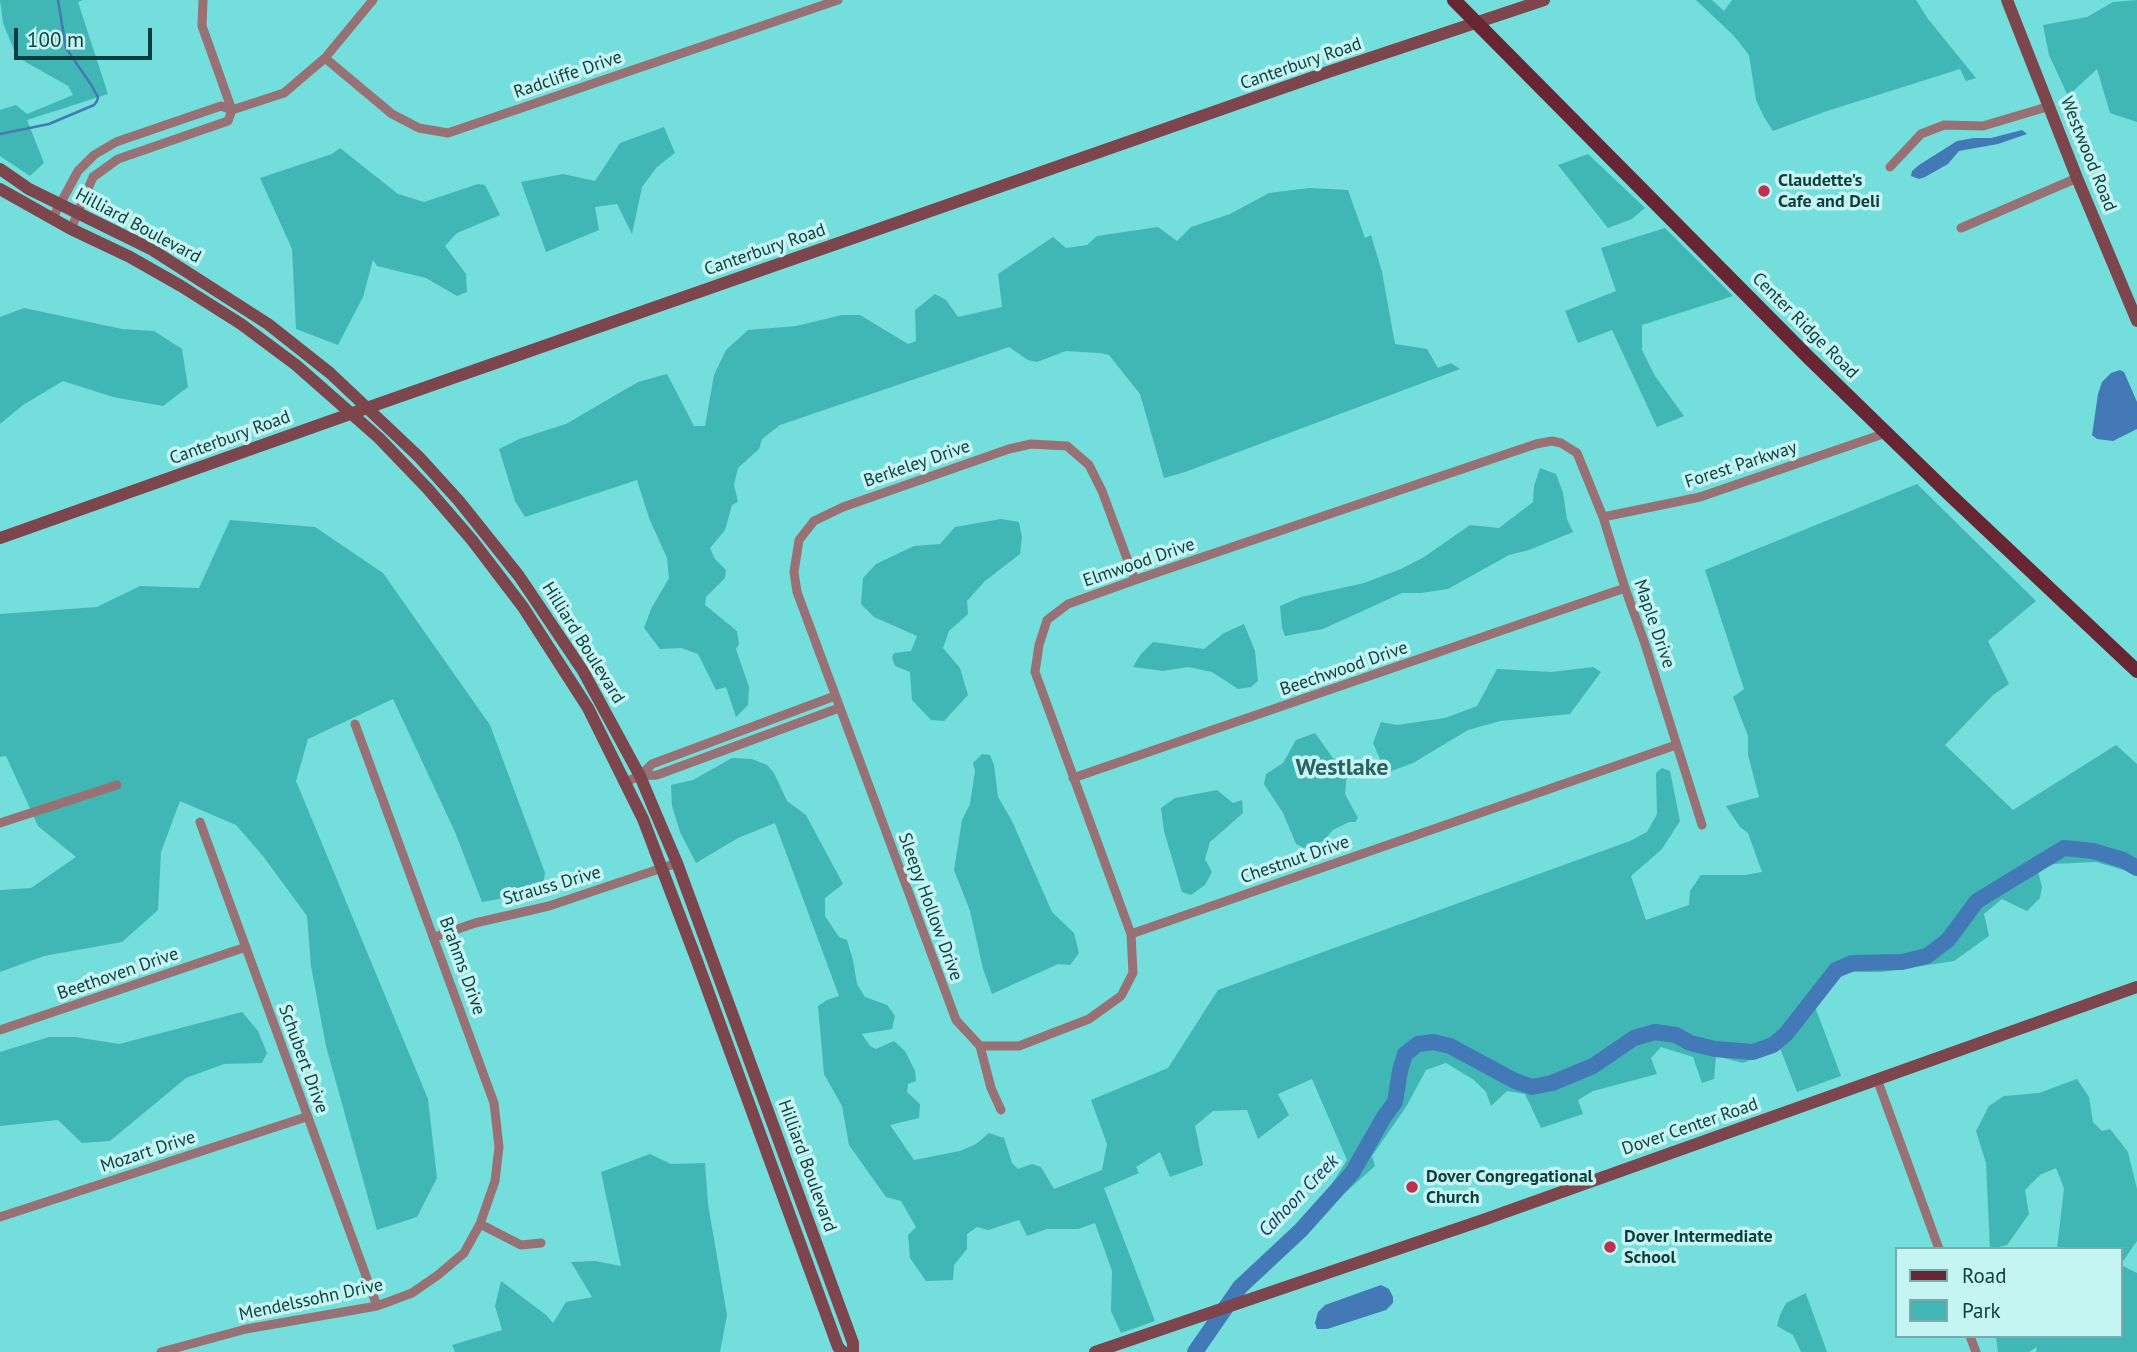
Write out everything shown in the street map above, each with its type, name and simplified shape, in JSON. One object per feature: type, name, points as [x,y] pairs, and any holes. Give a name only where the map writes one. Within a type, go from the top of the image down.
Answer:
[{"type":"main road","name":"Center Ridge Road","points":[[1454,0],[1886,432],[2137,671]]},
{"type":"street","points":[[71,229],[93,177],[118,159],[228,121],[232,110],[202,26],[203,0]]},
{"type":"street","points":[[52,219],[78,171],[94,155],[116,142],[221,106],[232,110],[284,93],[325,58],[373,0]]},
{"type":"street","name":"Radcliffe Drive","points":[[325,58],[392,114],[419,128],[447,133],[838,0]]},
{"type":"street","name":"Canterbury Road","points":[[0,538],[1328,72],[1544,0]]},
{"type":"street","name":"Westwood Road","points":[[2007,0],[2077,178],[2133,298],[2137,321]]},
{"type":"street","points":[[1890,167],[1921,134],[1944,125],[1983,126],[2050,106]]},
{"type":"street","name":"Hilliard Boulevard","points":[[0,169],[29,189],[151,249],[268,324],[330,373],[419,457],[459,501],[519,576],[576,660],[640,776],[677,863],[853,1343],[853,1352]]},
{"type":"street","points":[[1961,228],[2077,178]]},
{"type":"street","name":"Hilliard Boulevard","points":[[0,189],[71,229],[153,269],[241,324],[296,365],[351,413],[428,489],[508,586],[570,679],[625,782],[663,868],[838,1347],[843,1352]]},
{"type":"street","name":"Forest Parkway","points":[[1602,517],[1700,497],[1886,432]]},
{"type":"street","name":"Elmwood Drive","points":[[1131,934],[1035,672],[1039,645],[1047,620],[1068,604],[1135,580],[1536,444],[1552,441],[1561,443]]},
{"type":"street","name":"Maple Drive","points":[[1561,443],[1577,453],[1602,517],[1702,825]]},
{"type":"street","name":"Berkeley Drive","points":[[839,708],[797,592],[794,572],[799,540],[814,521],[843,507],[1009,449],[1031,444],[1067,446],[1089,466],[1102,491],[1135,580]]},
{"type":"street","name":"Beechwood Drive","points":[[1073,778],[1625,588]]},
{"type":"street","points":[[640,776],[652,764],[835,696]]},
{"type":"street","points":[[625,782],[640,776],[657,775],[839,708]]},
{"type":"street","name":"Sleepy Hollow Drive","points":[[839,708],[956,1020],[980,1046],[991,1088],[1001,1110]]},
{"type":"street","name":"Brahms Drive","points":[[355,724],[494,1103],[499,1147],[495,1181],[480,1224]]},
{"type":"street","name":"Chestnut Drive","points":[[1131,934],[1676,744]]},
{"type":"street","points":[[0,823],[117,785]]},
{"type":"street","name":"Schubert Drive","points":[[200,822],[377,1306]]},
{"type":"street","name":"Strauss Drive","points":[[435,937],[475,923],[549,906],[677,863]]},
{"type":"street","points":[[980,1046],[1019,1046],[1089,1019],[1121,996],[1133,973],[1131,934]]},
{"type":"street","name":"Beethoven Drive","points":[[0,1030],[246,947]]},
{"type":"street","name":"Dover Center Road","points":[[1095,1352],[1483,1220],[2137,987]]},
{"type":"street","points":[[1877,1079],[1937,1247]]},
{"type":"street","name":"Mozart Drive","points":[[0,1217],[306,1117]]},
{"type":"street","points":[[480,1224],[521,1245],[541,1243]]},
{"type":"street","name":"Mendelssohn Drive","points":[[161,1352],[246,1329],[377,1306],[412,1293],[464,1253],[480,1224]]},
{"type":"green space","points":[[0,0],[83,0],[78,2],[108,94],[27,120],[44,163],[30,176],[0,156],[0,110],[16,105],[27,114],[73,95],[68,86],[17,57],[3,23]]},
{"type":"green space","points":[[1696,0],[1712,0],[1724,11],[1732,0],[1916,0],[1976,78],[1966,81],[1960,69],[1773,131],[1756,100],[1749,55],[1734,36]]},
{"type":"green space","points":[[2137,0],[2137,122],[2110,113],[2097,69],[2068,96],[2049,55],[2043,25],[2087,17],[2113,2]]},
{"type":"green space","points":[[664,127],[675,153],[657,167],[642,187],[632,234],[617,204],[595,207],[599,230],[546,252],[521,182],[563,174],[595,181],[620,143]]},
{"type":"green space","points":[[340,148],[398,194],[424,202],[478,184],[485,185],[500,215],[457,233],[445,246],[466,274],[467,292],[457,296],[426,278],[377,266],[373,260],[363,297],[338,345],[296,329],[292,249],[260,178],[332,154]]},
{"type":"green space","points":[[1588,154],[1645,208],[1632,219],[1608,228],[1558,165]]},
{"type":"green space","points":[[1309,188],[1348,190],[1365,238],[1371,235],[1382,272],[1395,344],[1427,349],[1438,368],[1451,363],[1460,369],[1164,478],[1140,394],[1109,355],[1100,353],[1066,351],[1037,362],[1028,360],[1009,347],[780,425],[762,439],[759,449],[738,468],[734,485],[738,502],[732,505],[725,530],[710,548],[715,559],[726,570],[725,578],[706,597],[705,605],[737,631],[739,644],[736,649],[749,687],[748,705],[736,717],[726,687],[716,690],[698,654],[681,648],[660,649],[644,628],[651,609],[669,578],[667,558],[649,518],[637,480],[525,517],[515,501],[499,449],[519,439],[566,424],[638,382],[667,374],[694,426],[705,426],[714,375],[726,350],[748,330],[796,326],[842,315],[860,315],[908,344],[916,341],[915,310],[935,294],[946,300],[958,317],[1002,307],[998,274],[1053,237],[1066,248],[1087,245],[1097,236],[1158,227],[1177,241],[1191,227],[1230,214],[1269,193]]},
{"type":"green space","points":[[1665,228],[1733,296],[1642,325],[1642,350],[1655,376],[1684,416],[1657,427],[1612,330],[1578,343],[1565,311],[1616,291],[1601,248]]},
{"type":"green space","points":[[24,308],[122,329],[154,331],[182,349],[188,387],[163,406],[113,397],[63,381],[23,405],[0,424],[0,317]]},
{"type":"green space","points":[[1540,468],[1556,474],[1563,493],[1567,519],[1573,532],[1509,555],[1448,589],[1402,593],[1323,629],[1285,636],[1280,606],[1301,597],[1364,583],[1401,569],[1424,557],[1470,525],[1499,528],[1533,502],[1534,486]]},
{"type":"green space","points":[[1917,484],[2036,601],[1988,641],[2009,684],[1993,695],[1945,745],[2013,810],[2116,745],[2137,764],[2137,874],[2096,862],[2054,864],[2038,871],[2042,887],[2040,898],[2027,911],[2002,899],[1984,914],[1989,936],[1954,961],[1882,972],[1845,972],[1814,1004],[1841,1076],[1797,1092],[1780,1048],[1743,1063],[1716,1056],[1714,1079],[1702,1083],[1693,1057],[1661,1047],[1651,1058],[1657,1074],[1593,1091],[1578,1100],[1583,1114],[1541,1128],[1525,1094],[1507,1091],[1491,1106],[1486,1092],[1474,1080],[1446,1063],[1426,1070],[1406,1107],[1372,1156],[1375,1166],[1338,1199],[1332,1184],[1347,1160],[1312,1079],[1278,1094],[1289,1115],[1258,1139],[1247,1110],[1213,1111],[1195,1126],[1203,1165],[1170,1177],[1160,1152],[1136,1167],[1139,1173],[1104,1188],[1155,1321],[1121,1333],[1111,1311],[1112,1271],[1095,1223],[1078,1229],[1047,1229],[1027,1236],[1019,1220],[988,1230],[977,1227],[967,1234],[967,1249],[954,1265],[953,1280],[926,1281],[910,1258],[908,1235],[916,1227],[901,1201],[886,1197],[849,1145],[842,1106],[824,1074],[818,1006],[839,996],[775,823],[738,838],[696,863],[680,832],[672,806],[671,785],[693,780],[732,758],[752,759],[767,765],[774,773],[787,801],[806,815],[843,884],[825,898],[825,916],[839,937],[847,940],[857,984],[865,997],[887,1005],[895,1016],[892,1029],[862,1034],[870,1046],[876,1049],[894,1041],[905,1051],[915,1071],[916,1081],[908,1084],[907,1092],[920,1104],[919,1118],[890,1125],[914,1160],[960,1151],[976,1144],[989,1133],[1004,1138],[1012,1163],[1018,1169],[1032,1164],[1041,1167],[1054,1189],[1102,1170],[1107,1144],[1091,1100],[1168,1068],[1218,990],[1630,841],[1647,832],[1657,814],[1656,773],[1662,768],[1670,771],[1680,821],[1662,849],[1631,876],[1646,920],[1689,905],[1690,891],[1701,875],[1745,875],[1762,872],[1748,833],[1740,827],[1726,806],[1759,797],[1748,755],[1748,736],[1733,697],[1744,689],[1705,570]]},
{"type":"green space","points":[[1001,519],[1019,522],[1022,537],[1020,554],[985,581],[967,601],[968,614],[949,631],[943,648],[960,668],[968,695],[944,721],[931,720],[912,700],[910,672],[895,666],[892,658],[894,653],[911,651],[917,636],[874,617],[861,604],[863,578],[876,564],[914,546],[940,544],[955,527]]},
{"type":"green space","points":[[230,520],[315,527],[383,573],[490,725],[545,873],[542,891],[482,902],[455,832],[393,699],[308,739],[296,781],[428,1099],[437,1178],[417,1217],[377,1230],[326,1046],[311,966],[307,916],[263,856],[236,825],[180,801],[161,852],[158,910],[122,942],[44,956],[0,972],[0,890],[31,888],[76,857],[38,826],[6,756],[0,757],[0,614],[97,607],[140,586],[199,588]]},
{"type":"green space","points":[[1244,624],[1255,651],[1258,681],[1251,687],[1238,689],[1212,672],[1188,667],[1163,671],[1133,667],[1153,642],[1204,649],[1224,633]]},
{"type":"green space","points":[[1593,667],[1601,672],[1570,714],[1500,721],[1468,730],[1413,763],[1386,773],[1373,743],[1381,722],[1397,725],[1445,718],[1477,706],[1497,669],[1552,672]]},
{"type":"green space","points":[[1315,733],[1333,758],[1347,771],[1345,794],[1358,818],[1355,822],[1333,830],[1323,841],[1304,848],[1296,844],[1283,813],[1264,784],[1266,774],[1283,763],[1296,740]]},
{"type":"green space","points":[[982,754],[990,755],[998,797],[1012,821],[1052,912],[1074,933],[1079,953],[1070,965],[1058,964],[992,994],[983,969],[970,911],[954,870],[962,820],[970,804],[975,771],[973,763]]},
{"type":"green space","points":[[1217,790],[1233,803],[1242,800],[1243,813],[1210,842],[1205,859],[1212,872],[1205,885],[1191,895],[1182,892],[1164,831],[1161,808],[1175,798]]},
{"type":"green space","points":[[242,1012],[258,1031],[267,1053],[262,1063],[224,1064],[186,1078],[110,1141],[82,1143],[58,1120],[0,1126],[0,1052],[49,1037],[75,1037],[119,1044]]},
{"type":"green space","points":[[2077,1079],[2089,1097],[2093,1122],[2102,1131],[2110,1129],[2128,1152],[2137,1189],[2137,1241],[2123,1261],[2123,1247],[2057,1247],[2064,1188],[2056,1168],[2040,1175],[2025,1190],[2029,1214],[2007,1245],[1990,1247],[1986,1163],[1976,1131],[1989,1106],[2004,1096],[2039,1093]]},
{"type":"green space","points":[[650,1154],[671,1164],[705,1163],[708,1204],[727,1315],[720,1352],[455,1352],[452,1345],[502,1330],[495,1306],[501,1281],[553,1323],[566,1302],[592,1297],[571,1262],[595,1261],[621,1266],[601,1172]]},
{"type":"green space","points":[[2123,1266],[2137,1273],[2137,1352],[2036,1352],[2037,1347],[2029,1352],[1998,1352],[1996,1338],[2123,1338]]},
{"type":"green space","points":[[1806,1293],[1827,1352],[1801,1352],[1793,1335],[1777,1326],[1786,1303]]},
{"type":"water","points":[[2022,130],[2027,134],[1998,144],[1959,151],[1948,164],[1925,177],[1919,179],[1911,176],[1912,171],[1919,165],[1957,141],[1991,138]]},
{"type":"water","points":[[2120,370],[2124,372],[2137,402],[2137,429],[2113,441],[2097,439],[2092,435],[2102,382],[2111,373]]},
{"type":"water","points":[[1381,1285],[1389,1289],[1393,1297],[1393,1303],[1386,1310],[1327,1329],[1317,1329],[1315,1323],[1318,1312],[1325,1305]]},
{"type":"waterway","points":[[0,134],[49,124],[94,105],[97,101],[98,97],[90,83],[66,48],[58,0]]},
{"type":"waterway","name":"Cahoon Creek","points":[[1195,1352],[1240,1287],[1301,1230],[1352,1173],[1395,1102],[1405,1054],[1418,1044],[1433,1042],[1450,1046],[1515,1081],[1532,1087],[1552,1083],[1593,1066],[1634,1038],[1655,1032],[1676,1035],[1690,1043],[1715,1049],[1753,1052],[1773,1045],[1786,1034],[1836,970],[1853,963],[1902,962],[1927,956],[1948,940],[1977,901],[2064,848],[2093,851],[2123,860],[2137,868]]},
{"type":"place","name":"Claudette's Cafe and Deli","points":[[1764,191]]},
{"type":"place","name":"Dover Congregational Church","points":[[1412,1187]]},
{"type":"place","name":"Dover Intermediate School","points":[[1610,1247]]},
{"type":"district","name":"Westlake","points":[[1342,768]]}]
